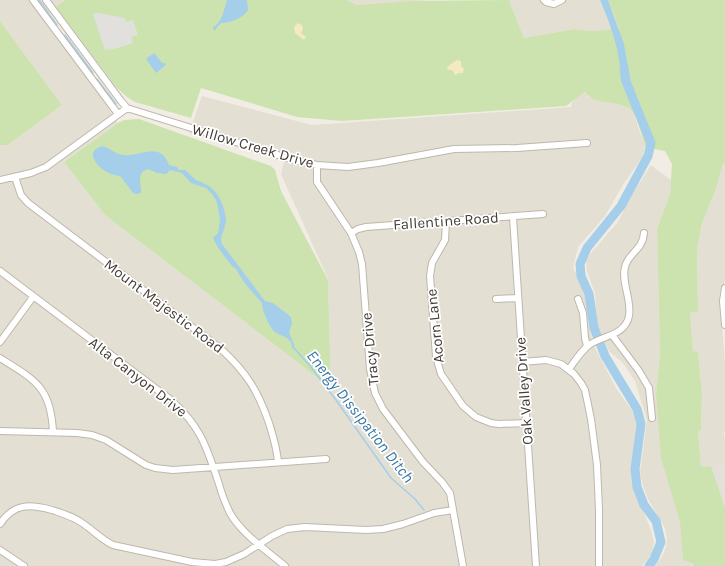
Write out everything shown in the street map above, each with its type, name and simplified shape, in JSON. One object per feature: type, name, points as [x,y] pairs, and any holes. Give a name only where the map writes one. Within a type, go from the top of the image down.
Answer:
[{"type":"street","points":[[33,0],[118,114]]},
{"type":"street","points":[[0,180],[35,172],[46,167],[127,108],[46,0]]},
{"type":"street","points":[[544,0],[554,4],[562,0]]},
{"type":"street","name":"Willow Creek Drive","points":[[127,108],[294,160],[317,165],[363,165],[468,148],[517,148],[587,143]]},
{"type":"street","name":"Tracy Drive","points":[[317,165],[317,182],[350,233],[359,252],[362,264],[370,368],[374,392],[383,409],[428,469],[446,487],[450,494],[462,566]]},
{"type":"street","name":"Mount Majestic Road","points":[[15,176],[21,195],[28,203],[221,349],[234,361],[255,389],[262,405],[274,438],[278,462]]},
{"type":"street","name":"Fallentine Road","points":[[350,233],[366,227],[543,214]]},
{"type":"street","name":"Oak Valley Drive","points":[[512,217],[536,566]]},
{"type":"street","name":"Acorn Lane","points":[[446,221],[445,240],[432,263],[430,276],[436,357],[440,374],[463,406],[476,417],[491,423],[499,424],[527,423]]},
{"type":"street","points":[[569,369],[589,345],[622,329],[628,320],[630,307],[624,274],[625,266],[628,259],[641,245],[644,233]]},
{"type":"street","name":"Alta Canyon Drive","points":[[0,271],[180,408],[189,417],[203,439],[224,500],[232,516],[242,529],[285,566]]},
{"type":"street","points":[[725,288],[723,301],[725,325]]},
{"type":"street","points":[[0,342],[33,296]]},
{"type":"street","points":[[496,299],[518,298]]},
{"type":"street","points":[[578,299],[583,313],[585,338],[589,345]]},
{"type":"street","points":[[612,335],[639,371],[649,388],[652,418]]},
{"type":"street","points":[[0,358],[28,376],[40,387],[50,406],[53,432]]},
{"type":"street","points":[[522,362],[546,360],[561,364],[569,369],[578,378],[585,390],[591,419],[597,465],[599,566]]},
{"type":"street","points":[[0,431],[84,433],[99,437],[155,468],[173,470],[326,459]]},
{"type":"street","points":[[0,524],[8,514],[15,509],[27,506],[37,506],[72,517],[85,524],[106,542],[113,545],[204,564],[226,562],[235,559],[279,532],[296,527],[366,530],[383,529],[403,524],[434,513],[453,510]]},
{"type":"street","points":[[0,550],[24,566]]},
{"type":"shaded area","points":[[0,0],[65,0],[43,18],[94,87],[118,123],[64,162],[105,215],[331,388],[328,279],[281,174],[284,162],[189,133],[202,96],[312,125],[571,107],[572,102],[583,93],[586,93],[589,97],[599,100],[621,103],[633,112],[645,146],[642,158],[624,183],[605,216],[578,247],[573,268],[581,282],[586,302],[590,331],[595,348],[616,388],[636,416],[631,476],[634,489],[651,530],[654,542],[652,554],[642,566],[0,566],[0,145],[8,145],[62,105],[0,21]]},
{"type":"shaded area","points":[[346,0],[430,0],[357,5]]},
{"type":"shaded area","points":[[509,0],[600,0],[612,30],[592,31],[574,29],[524,38]]},
{"type":"shaded area","points":[[98,13],[125,18],[126,22],[133,20],[138,35],[131,37],[133,43],[114,49],[105,50],[93,14]]},
{"type":"shaded area","points":[[723,163],[725,164],[725,281],[720,300],[725,362],[725,465],[701,467],[698,430],[701,430],[702,392],[698,352],[693,352],[690,313],[698,312],[697,250],[702,223],[716,189]]},
{"type":"shaded area","points":[[651,165],[671,180],[670,194],[657,229],[660,354],[656,394],[673,496],[681,525],[683,560],[694,564],[694,566],[655,566],[662,557],[667,539],[665,528],[648,499],[640,472],[647,420],[635,381],[623,363],[609,351],[597,325],[595,293],[587,271],[586,259],[617,223],[632,195]]},
{"type":"shaded area","points":[[725,465],[725,507],[711,466]]},
{"type":"green space","points":[[65,0],[346,0],[357,5],[411,1],[509,0],[524,38],[574,29],[592,31],[619,29],[608,0],[725,0],[725,164],[723,163],[716,189],[702,223],[697,250],[698,312],[690,313],[693,351],[698,352],[702,392],[701,430],[698,430],[701,467],[711,466],[725,507],[725,566],[694,566],[694,564],[683,560],[680,522],[661,458],[656,394],[660,354],[657,229],[670,194],[672,164],[665,151],[645,146],[638,123],[632,111],[621,105],[589,97],[585,92],[566,106],[342,121],[297,117],[201,88],[191,118],[135,102],[116,87],[56,7]]},
{"type":"green space","points":[[0,21],[62,105],[8,145],[0,145]]},
{"type":"green space","points":[[139,119],[271,166],[275,170],[281,191],[328,280],[331,388],[105,215],[64,162],[118,123],[124,120]]},
{"type":"sand","points":[[298,23],[302,25],[303,29],[301,33],[306,37],[304,40],[295,33],[294,27]]},
{"type":"sand","points":[[457,60],[461,61],[461,66],[464,69],[463,73],[455,75],[452,70],[448,70],[447,67]]},
{"type":"water","points":[[227,0],[247,0],[248,10],[236,20],[221,23],[214,31],[213,27],[221,19]]},
{"type":"water","points":[[600,0],[608,0],[624,44],[630,78],[621,81],[615,39]]},
{"type":"water","points":[[154,53],[162,63],[165,63],[166,65],[156,73],[146,59]]},
{"type":"water","points":[[102,146],[123,155],[149,151],[161,153],[169,165],[177,167],[179,170],[185,170],[196,180],[206,184],[215,191],[223,205],[226,220],[221,238],[222,244],[265,301],[273,303],[291,317],[292,323],[289,333],[294,344],[294,349],[292,348],[292,344],[288,339],[275,332],[270,326],[263,310],[262,303],[244,282],[215,242],[213,238],[218,233],[220,221],[216,200],[212,194],[206,188],[191,183],[182,173],[170,170],[166,174],[157,173],[148,169],[140,176],[141,193],[133,193],[121,177],[106,172],[95,161],[93,157],[94,151]]},
{"type":"waterway","name":"Energy Dissipation Ditch","points":[[39,0],[57,25]]},
{"type":"waterway","name":"Energy Dissipation Ditch","points":[[65,35],[93,73]]},
{"type":"waterway","points":[[624,68],[626,81],[651,143],[648,156],[621,206],[587,248],[580,264],[581,276],[589,294],[594,328],[605,356],[637,409],[641,424],[635,469],[637,487],[644,505],[656,521],[661,542],[654,559],[649,566]]},
{"type":"waterway","name":"Energy Dissipation Ditch","points":[[97,79],[116,104]]},
{"type":"waterway","name":"Energy Dissipation Ditch","points":[[294,348],[336,400],[391,478],[415,499],[424,510]]}]
